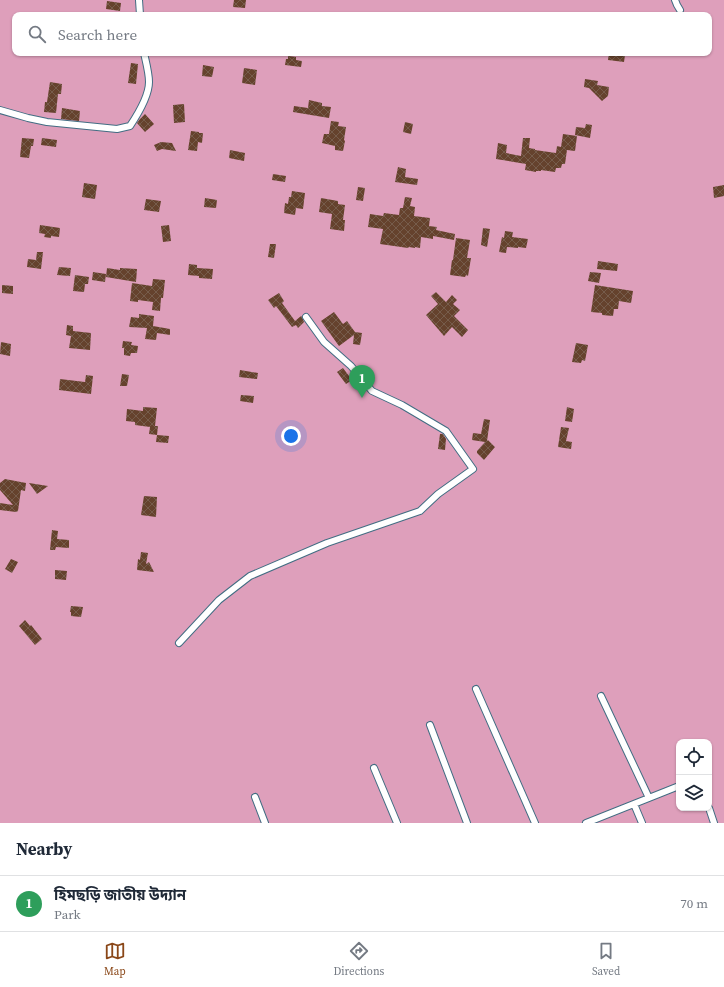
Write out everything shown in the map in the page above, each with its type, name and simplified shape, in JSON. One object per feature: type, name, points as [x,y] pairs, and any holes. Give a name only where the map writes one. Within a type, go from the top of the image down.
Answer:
[{"type":"street","points":[[139,0],[140,12]]},
{"type":"street","points":[[675,0],[680,10]]},
{"type":"street","points":[[0,110],[47,122],[117,129],[130,126],[147,93],[149,82],[145,56]]},
{"type":"street","points":[[179,643],[219,600],[250,576],[327,543],[420,511],[438,494],[473,469],[446,431],[402,405],[372,391],[350,366],[324,342],[306,317]]},
{"type":"street","points":[[476,689],[535,823]]},
{"type":"street","points":[[601,696],[649,798]]},
{"type":"street","points":[[430,725],[466,823]]},
{"type":"street","points":[[374,768],[397,823]]},
{"type":"street","points":[[586,823],[676,787]]},
{"type":"street","points":[[255,797],[265,823]]},
{"type":"street","points":[[634,804],[642,823]]},
{"type":"street","points":[[710,811],[714,823]]},
{"type":"shaded area","points":[[0,0],[724,0],[724,823],[0,823]]},
{"type":"building","points":[[234,0],[246,0],[245,8],[233,7]]},
{"type":"building","points":[[107,1],[121,3],[120,11],[106,9]]},
{"type":"building","points":[[288,56],[296,57],[296,60],[302,61],[301,67],[285,65]]},
{"type":"building","points":[[609,56],[625,56],[624,62],[608,60]]},
{"type":"building","points":[[131,63],[138,64],[136,84],[128,83]]},
{"type":"building","points":[[203,65],[214,67],[212,77],[202,76]]},
{"type":"building","points":[[244,68],[257,70],[255,85],[242,83]]},
{"type":"building","points":[[585,79],[598,81],[597,85],[609,87],[608,96],[602,101],[589,88],[584,87]]},
{"type":"building","points":[[50,82],[62,84],[61,94],[58,94],[56,113],[44,112]]},
{"type":"building","points":[[309,100],[322,103],[322,106],[331,107],[329,118],[293,112],[294,106],[308,108]]},
{"type":"building","points":[[184,104],[185,122],[174,123],[173,105]]},
{"type":"building","points":[[62,108],[80,111],[79,121],[61,119]]},
{"type":"building","points":[[145,114],[154,124],[145,132],[137,123]]},
{"type":"building","points":[[331,121],[339,122],[338,126],[346,127],[343,151],[335,150],[335,146],[322,143],[324,134],[329,134]]},
{"type":"building","points":[[405,122],[413,124],[411,134],[403,132]]},
{"type":"building","points":[[586,124],[592,125],[590,138],[575,135],[576,127],[585,128]]},
{"type":"building","points":[[191,131],[203,133],[202,143],[198,142],[197,151],[188,150]]},
{"type":"building","points":[[563,134],[577,136],[575,151],[567,150],[565,164],[562,164],[561,168],[556,168],[555,172],[541,170],[536,172],[525,170],[526,164],[496,159],[498,143],[507,145],[506,153],[521,156],[523,138],[530,138],[529,148],[556,153],[557,146],[561,147]]},
{"type":"building","points":[[22,138],[34,139],[29,158],[20,157]]},
{"type":"building","points":[[42,138],[57,140],[56,147],[41,145]]},
{"type":"building","points":[[161,142],[172,143],[176,151],[162,149],[157,151],[154,145]]},
{"type":"building","points":[[230,150],[245,153],[244,161],[229,158]]},
{"type":"building","points":[[398,167],[406,169],[405,177],[418,179],[417,185],[395,182]]},
{"type":"building","points":[[273,174],[286,176],[285,182],[272,180]]},
{"type":"building","points":[[84,183],[97,185],[95,199],[82,197]]},
{"type":"building","points":[[724,185],[724,196],[714,198],[713,187]]},
{"type":"building","points":[[358,187],[365,188],[363,201],[356,200]]},
{"type":"building","points":[[292,191],[305,193],[303,209],[296,208],[295,215],[284,213],[285,203],[288,204]]},
{"type":"building","points":[[405,197],[412,198],[410,206],[415,207],[414,216],[430,218],[429,226],[437,227],[436,230],[455,234],[454,240],[433,236],[433,239],[421,237],[420,248],[380,244],[383,229],[368,227],[370,214],[383,216],[384,213],[399,215],[400,208],[403,208]]},
{"type":"building","points":[[205,198],[217,200],[216,208],[204,207]]},
{"type":"building","points":[[321,198],[338,201],[338,204],[345,205],[343,220],[345,220],[344,231],[330,229],[332,214],[319,212]]},
{"type":"building","points":[[146,199],[161,201],[159,212],[144,210]]},
{"type":"building","points":[[40,225],[60,228],[59,237],[44,237],[45,234],[39,233]]},
{"type":"building","points":[[169,225],[171,241],[163,242],[161,226]]},
{"type":"building","points":[[483,228],[490,229],[487,247],[481,245]]},
{"type":"building","points":[[505,231],[513,232],[512,237],[528,239],[526,248],[507,247],[506,253],[499,252],[502,237],[504,238]]},
{"type":"building","points":[[456,238],[470,240],[467,258],[471,258],[468,276],[466,275],[465,277],[450,275]]},
{"type":"building","points":[[270,244],[276,244],[274,258],[268,257]]},
{"type":"building","points":[[37,252],[43,252],[41,269],[27,267],[28,259],[36,260]]},
{"type":"building","points":[[598,261],[618,264],[617,271],[597,269]]},
{"type":"building","points":[[189,264],[197,265],[197,268],[213,269],[212,279],[188,275]]},
{"type":"building","points":[[59,267],[71,268],[70,276],[57,275]]},
{"type":"building","points":[[107,268],[120,270],[120,268],[137,269],[136,282],[106,277]]},
{"type":"building","points":[[93,272],[106,274],[105,282],[92,280]]},
{"type":"building","points":[[590,272],[601,273],[599,283],[588,281]]},
{"type":"building","points":[[75,275],[89,277],[88,284],[85,284],[84,292],[73,291]]},
{"type":"building","points":[[153,279],[165,280],[160,311],[152,310],[153,302],[138,300],[138,302],[130,301],[132,283],[152,286]]},
{"type":"building","points":[[2,285],[13,286],[13,294],[2,293]]},
{"type":"building","points":[[595,285],[633,291],[631,303],[619,301],[618,309],[614,309],[613,316],[591,312]]},
{"type":"building","points":[[436,292],[446,302],[452,295],[457,300],[453,304],[460,310],[454,316],[468,330],[462,337],[452,327],[444,336],[426,315],[438,304],[431,296]]},
{"type":"building","points":[[279,293],[284,301],[282,303],[295,321],[301,316],[302,317],[304,322],[298,328],[296,325],[292,327],[276,306],[274,308],[268,300]]},
{"type":"building","points":[[334,312],[343,324],[347,321],[355,332],[362,333],[360,345],[353,344],[354,335],[339,346],[321,321]]},
{"type":"building","points":[[139,314],[154,316],[153,326],[170,329],[170,335],[157,333],[156,340],[145,339],[147,328],[129,327],[131,317],[139,318]]},
{"type":"building","points":[[67,325],[73,326],[73,331],[91,333],[90,350],[69,348],[71,336],[66,335]]},
{"type":"building","points":[[123,341],[132,342],[131,345],[138,346],[137,353],[131,353],[130,356],[124,355],[124,348],[122,348]]},
{"type":"building","points":[[1,342],[11,344],[10,356],[0,354]]},
{"type":"building","points":[[576,343],[588,345],[585,361],[582,360],[581,363],[572,362]]},
{"type":"building","points":[[343,368],[352,380],[346,384],[337,372]]},
{"type":"building","points":[[240,370],[258,373],[257,379],[239,377]]},
{"type":"building","points":[[122,374],[129,375],[127,386],[120,386]]},
{"type":"building","points":[[86,375],[93,376],[91,394],[59,390],[60,379],[85,382]]},
{"type":"building","points":[[241,395],[254,396],[253,403],[240,401]]},
{"type":"building","points":[[143,407],[157,408],[155,426],[158,426],[157,435],[149,434],[150,427],[135,425],[135,422],[126,421],[127,409],[143,411]]},
{"type":"building","points":[[567,407],[574,409],[572,422],[565,421]]},
{"type":"building","points":[[484,419],[490,420],[487,441],[488,440],[495,447],[484,460],[477,453],[477,451],[485,442],[472,440],[473,433],[481,434]]},
{"type":"building","points":[[561,427],[569,428],[566,441],[572,442],[571,449],[558,447]]},
{"type":"building","points":[[440,434],[443,434],[446,439],[445,450],[438,449]]},
{"type":"building","points":[[157,435],[169,436],[168,443],[156,442]]},
{"type":"building","points":[[5,479],[26,483],[25,491],[21,490],[18,511],[16,512],[0,510],[0,503],[13,505],[0,490],[0,483]]},
{"type":"building","points":[[29,483],[48,486],[37,494]]},
{"type":"building","points":[[144,496],[157,497],[156,517],[141,515]]},
{"type":"building","points":[[52,530],[58,531],[57,539],[69,540],[69,548],[56,547],[55,550],[50,550]]},
{"type":"building","points":[[141,552],[148,553],[146,564],[149,562],[154,572],[137,570],[138,559],[140,560]]},
{"type":"building","points":[[11,559],[18,562],[12,573],[5,569]]},
{"type":"building","points":[[55,570],[67,571],[66,580],[55,579]]},
{"type":"building","points":[[71,606],[83,607],[81,617],[71,616]]},
{"type":"building","points":[[25,620],[42,639],[35,645],[19,626]]},
{"type":"place","name":"হিমছড়ি জাতীয় উদ্যান","points":[[362,398]]}]
